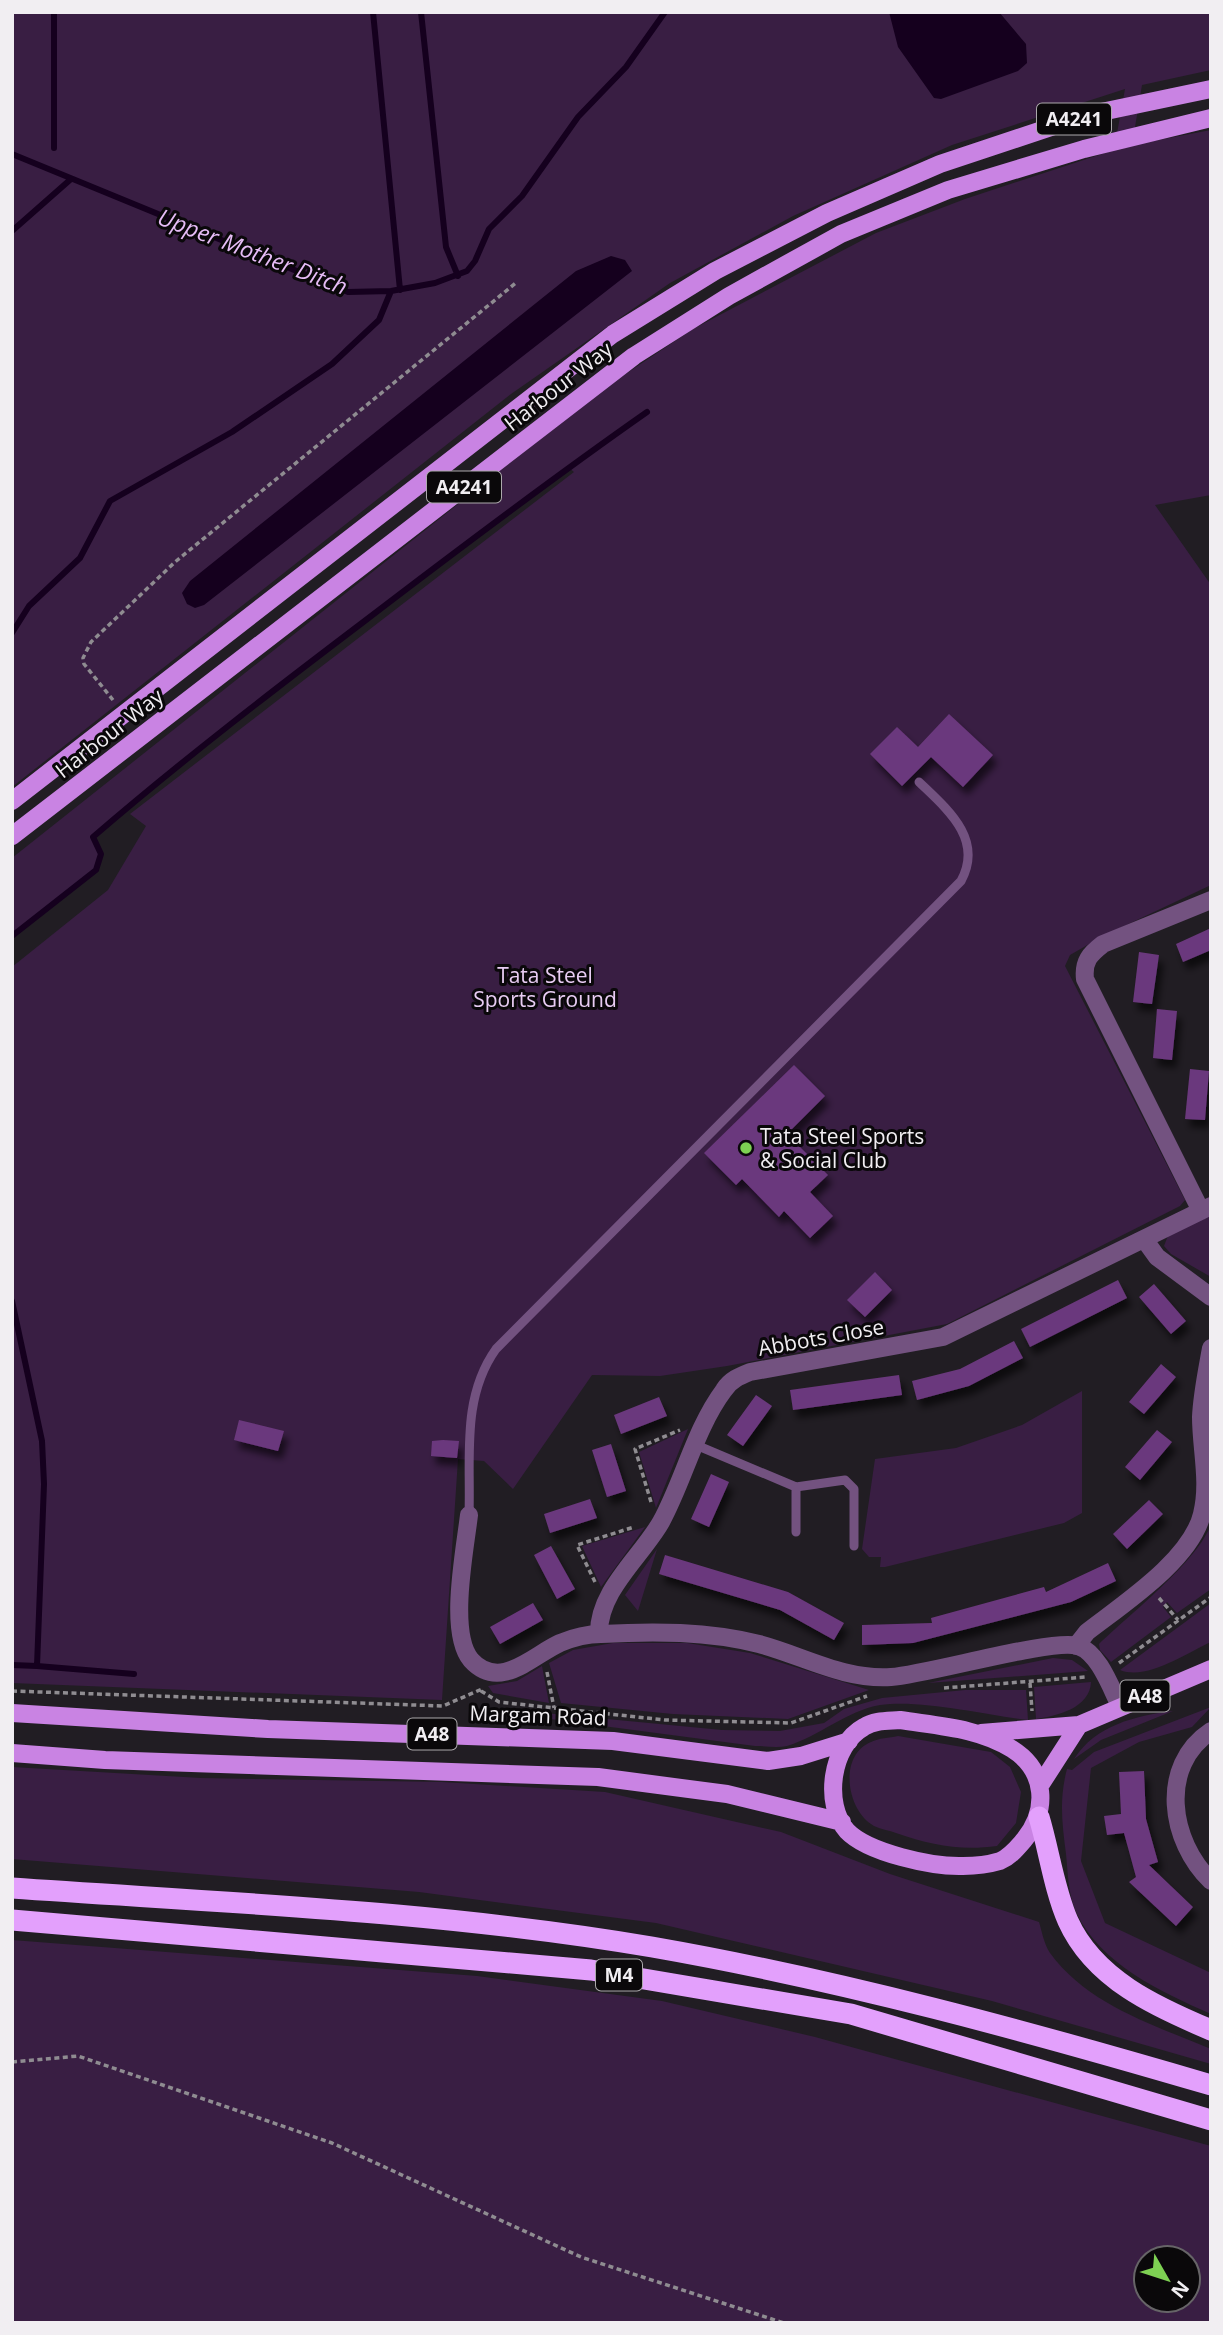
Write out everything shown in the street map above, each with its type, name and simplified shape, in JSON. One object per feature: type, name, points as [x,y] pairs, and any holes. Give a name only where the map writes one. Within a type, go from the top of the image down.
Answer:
[{"type":"highway","points":[[1039,1816],[1066,1918],[1077,1939],[1128,1989],[1153,2005],[1211,2030]]},
{"type":"highway","name":"M4","points":[[12,1888],[424,1916],[651,1947],[857,1987],[1211,2085]]},
{"type":"highway","name":"M4","points":[[12,1920],[577,1969],[632,1977],[851,2014],[1211,2120]]},
{"type":"main road","name":"Harbour Way","points":[[12,801],[613,334],[715,271],[827,213],[940,164],[1087,115],[1211,89]]},
{"type":"main road","name":"Harbour Way","points":[[12,836],[634,356],[729,296],[841,234],[948,190],[1084,149],[1211,118]]},
{"type":"main road","name":"A48","points":[[981,1733],[1080,1726],[1120,1706],[1211,1669]]},
{"type":"main road","name":"Margam Road","points":[[12,1713],[268,1729],[613,1741],[768,1761],[801,1756],[849,1741]]},
{"type":"main road","points":[[900,1720],[981,1733],[1013,1749],[1027,1760],[1041,1784],[1039,1816],[1011,1854],[1000,1861],[962,1866],[894,1855],[849,1832],[835,1807],[835,1766],[849,1741],[862,1727],[877,1721],[900,1720]]},
{"type":"main road","name":"A48","points":[[1041,1784],[1080,1726]]},
{"type":"main road","name":"A48","points":[[12,1753],[105,1760],[598,1777],[727,1794],[842,1822]]},
{"type":"street","name":"Abbots Close","points":[[599,1634],[598,1621],[608,1597],[660,1523],[725,1387],[750,1372],[943,1337],[1206,1208],[1086,979],[1084,968],[1091,953],[1103,944],[1211,900]]},
{"type":"street","points":[[1143,1239],[1157,1257],[1211,1297]]},
{"type":"street","points":[[1076,1646],[1087,1632],[1147,1585],[1195,1533],[1202,1514],[1206,1482],[1201,1417],[1211,1348]]},
{"type":"street","points":[[469,1515],[460,1617],[461,1642],[471,1660],[486,1671],[500,1674],[521,1668],[561,1643],[599,1634],[707,1636],[758,1644],[855,1677],[927,1672],[1023,1652],[1076,1646],[1086,1651],[1102,1672],[1120,1706]]},
{"type":"street","points":[[1211,1731],[1183,1764],[1175,1799],[1182,1840],[1194,1863],[1211,1881]]},
{"type":"lane","points":[[469,1515],[471,1410],[479,1377],[507,1335],[575,1273],[961,881],[969,858],[966,837],[946,808],[919,782]]},
{"type":"lane","points":[[699,1438],[796,1487],[845,1480],[854,1489],[854,1546]]},
{"type":"lane","points":[[796,1487],[796,1532]]},
{"type":"path","points":[[124,714],[84,664],[91,642],[175,562],[517,282]]},
{"type":"path","points":[[608,1597],[600,1594],[578,1545],[649,1523],[660,1523],[635,1449],[688,1426],[699,1438]]},
{"type":"path","points":[[1147,1585],[1178,1620]]},
{"type":"path","points":[[942,1688],[1030,1683],[1102,1672],[1211,1597]]},
{"type":"path","points":[[539,1655],[545,1665],[554,1708]]},
{"type":"path","points":[[481,1690],[486,1671]]},
{"type":"path","points":[[1030,1683],[1033,1720]]},
{"type":"path","points":[[481,1690],[499,1702],[665,1720],[791,1723],[869,1695]]},
{"type":"path","points":[[12,1691],[443,1706],[481,1690]]},
{"type":"path","points":[[12,2062],[78,2056],[332,2143],[581,2257],[784,2323]]},
{"type":"green space","name":"Tata Steel Sports Ground","points":[[12,12],[1211,12],[1211,70],[1142,85],[1132,145],[1211,130],[1211,495],[1155,505],[1211,585],[1211,885],[1103,936],[1070,955],[1065,966],[1185,1200],[1180,1206],[947,1324],[727,1366],[660,1376],[592,1375],[513,1489],[484,1461],[458,1459],[442,1700],[12,1683],[12,967],[108,890],[146,826],[130,814],[574,472],[568,467],[327,647],[208,740],[93,837],[101,854],[96,870],[12,936],[12,858],[603,389],[693,329],[876,233],[965,199],[1114,150],[1125,89],[952,145],[793,216],[670,283],[511,394],[12,787]]},
{"type":"green space","points":[[1211,1215],[1211,1277],[1171,1254],[1164,1246],[1169,1233]]},
{"type":"green space","points":[[1082,1391],[1082,1513],[1064,1523],[885,1567],[880,1567],[881,1557],[869,1557],[862,1549],[875,1459],[956,1448],[1022,1425]]},
{"type":"green space","points":[[688,1429],[656,1508],[639,1452]]},
{"type":"green space","points":[[1211,1524],[1211,1589],[1177,1613],[1167,1602],[1163,1607],[1171,1617],[1111,1662],[1100,1650],[1099,1644],[1193,1554]]},
{"type":"green space","points":[[645,1527],[601,1587],[582,1546]]},
{"type":"green space","points":[[657,1549],[638,1611],[625,1595]]},
{"type":"green space","points":[[1211,1603],[1211,1642],[1154,1669],[1142,1672],[1120,1670]]},
{"type":"green space","points":[[613,1643],[687,1643],[750,1653],[869,1690],[788,1719],[673,1714],[561,1703],[549,1663],[573,1650]]},
{"type":"green space","points":[[1053,1658],[1072,1660],[1088,1671],[928,1683]]},
{"type":"green space","points":[[542,1666],[549,1703],[493,1693],[488,1686],[517,1681]]},
{"type":"green space","points":[[1091,1682],[1089,1691],[1079,1704],[1062,1713],[1036,1719],[1034,1687]]},
{"type":"green space","points":[[965,1690],[1026,1690],[1028,1720],[915,1704],[880,1705],[856,1713],[799,1742],[775,1747],[512,1714],[513,1710],[722,1730],[780,1731],[824,1723],[844,1709],[882,1698]]},
{"type":"green space","points":[[1211,1707],[1192,1727],[1139,1742],[1091,1768],[1081,1861],[1105,1923],[1211,1973],[1211,2014],[1134,1974],[1100,1947],[1087,1930],[1071,1898],[1062,1811],[1067,1769],[1072,1770],[1094,1752]]},
{"type":"green space","points":[[1173,1711],[1101,1740],[1074,1759],[1083,1747],[1105,1730],[1131,1719]]},
{"type":"green space","points":[[898,1736],[991,1752],[1010,1767],[1021,1792],[1016,1823],[997,1846],[971,1848],[934,1844],[876,1827],[863,1816],[856,1806],[850,1782],[850,1769],[854,1758],[871,1742]]},
{"type":"green space","points":[[12,1767],[201,1778],[442,1782],[605,1792],[781,1832],[890,1874],[1039,1922],[1050,1953],[1083,1987],[1145,2022],[1211,2049],[1211,2064],[992,2001],[656,1923],[419,1892],[12,1859]]},
{"type":"green space","points":[[12,1940],[477,1976],[662,2001],[815,2037],[1211,2146],[1211,2323],[12,2323]]},
{"type":"shaded area","points":[[889,12],[999,12],[1026,44],[1027,63],[1018,71],[941,99],[934,98],[898,47]]},
{"type":"shaded area","points":[[611,256],[625,260],[632,271],[204,605],[195,608],[187,604],[182,593],[190,581],[576,271]]},
{"type":"building","points":[[949,714],[993,755],[963,787],[931,757],[902,786],[870,754],[897,727],[918,747]]},
{"type":"building","points":[[1211,928],[1211,950],[1183,962],[1176,944]]},
{"type":"building","points":[[1139,952],[1159,955],[1152,1004],[1133,1002]]},
{"type":"building","points":[[1157,1009],[1177,1011],[1172,1060],[1153,1058]]},
{"type":"building","name":"Tata Steel Sports & Social Club","points":[[794,1065],[825,1096],[787,1134],[828,1175],[810,1192],[833,1216],[810,1238],[784,1211],[779,1217],[742,1179],[736,1185],[704,1153]]},
{"type":"building","points":[[1190,1069],[1209,1071],[1205,1120],[1185,1119]]},
{"type":"building","points":[[875,1272],[892,1290],[865,1317],[847,1300]]},
{"type":"building","points":[[1118,1280],[1127,1298],[1030,1347],[1021,1329]]},
{"type":"building","points":[[1154,1284],[1186,1321],[1171,1334],[1139,1297]]},
{"type":"building","points":[[1014,1341],[1023,1358],[969,1386],[917,1400],[912,1381],[960,1369]]},
{"type":"building","points":[[1161,1364],[1176,1377],[1144,1414],[1129,1402]]},
{"type":"building","points":[[899,1375],[902,1395],[793,1410],[790,1390]]},
{"type":"building","points":[[756,1395],[772,1406],[743,1446],[727,1435]]},
{"type":"building","points":[[659,1397],[667,1416],[621,1434],[614,1415]]},
{"type":"building","points":[[239,1420],[284,1431],[278,1451],[234,1440]]},
{"type":"building","points":[[1157,1430],[1172,1442],[1140,1480],[1125,1467]]},
{"type":"building","points":[[432,1441],[459,1441],[457,1458],[431,1456]]},
{"type":"building","points":[[611,1444],[626,1491],[607,1497],[592,1450]]},
{"type":"building","points":[[711,1474],[729,1482],[709,1527],[691,1519]]},
{"type":"building","points":[[590,1499],[597,1518],[550,1533],[544,1514]]},
{"type":"building","points":[[1149,1500],[1163,1514],[1127,1549],[1113,1534]]},
{"type":"building","points":[[551,1546],[575,1589],[557,1599],[534,1555]]},
{"type":"building","points":[[665,1555],[788,1592],[844,1623],[834,1640],[780,1610],[659,1574]]},
{"type":"building","points":[[1108,1563],[1116,1581],[1071,1602],[913,1643],[862,1645],[862,1625],[932,1623],[931,1618],[1044,1587],[1046,1592]]},
{"type":"building","points":[[533,1603],[543,1620],[500,1644],[490,1627]]},
{"type":"building","points":[[1144,1771],[1146,1819],[1158,1862],[1149,1865],[1193,1907],[1176,1926],[1129,1882],[1136,1877],[1124,1833],[1107,1835],[1104,1816],[1121,1814],[1119,1772]]},
{"type":"waterway","points":[[54,12],[54,148]]},
{"type":"waterway","points":[[373,12],[400,290]]},
{"type":"waterway","points":[[421,12],[446,247],[458,276]]},
{"type":"waterway","name":"Upper Mother Ditch","points":[[12,154],[348,292],[391,291],[435,283],[467,271],[475,261],[489,229],[522,196],[578,117],[626,67],[665,12]]},
{"type":"waterway","points":[[12,231],[71,179]]},
{"type":"waterway","points":[[12,633],[29,606],[80,558],[110,501],[232,432],[332,364],[379,320],[391,291]]},
{"type":"waterway","points":[[12,936],[96,870],[101,854],[93,837],[159,782],[433,569],[647,412]]},
{"type":"waterway","points":[[12,1301],[42,1441],[44,1484],[37,1666],[134,1674]]},
{"type":"waterway","points":[[12,1665],[37,1666]]},
{"type":"place","name":"Tata Steel Sports & Social Club","points":[[746,1148]]}]
